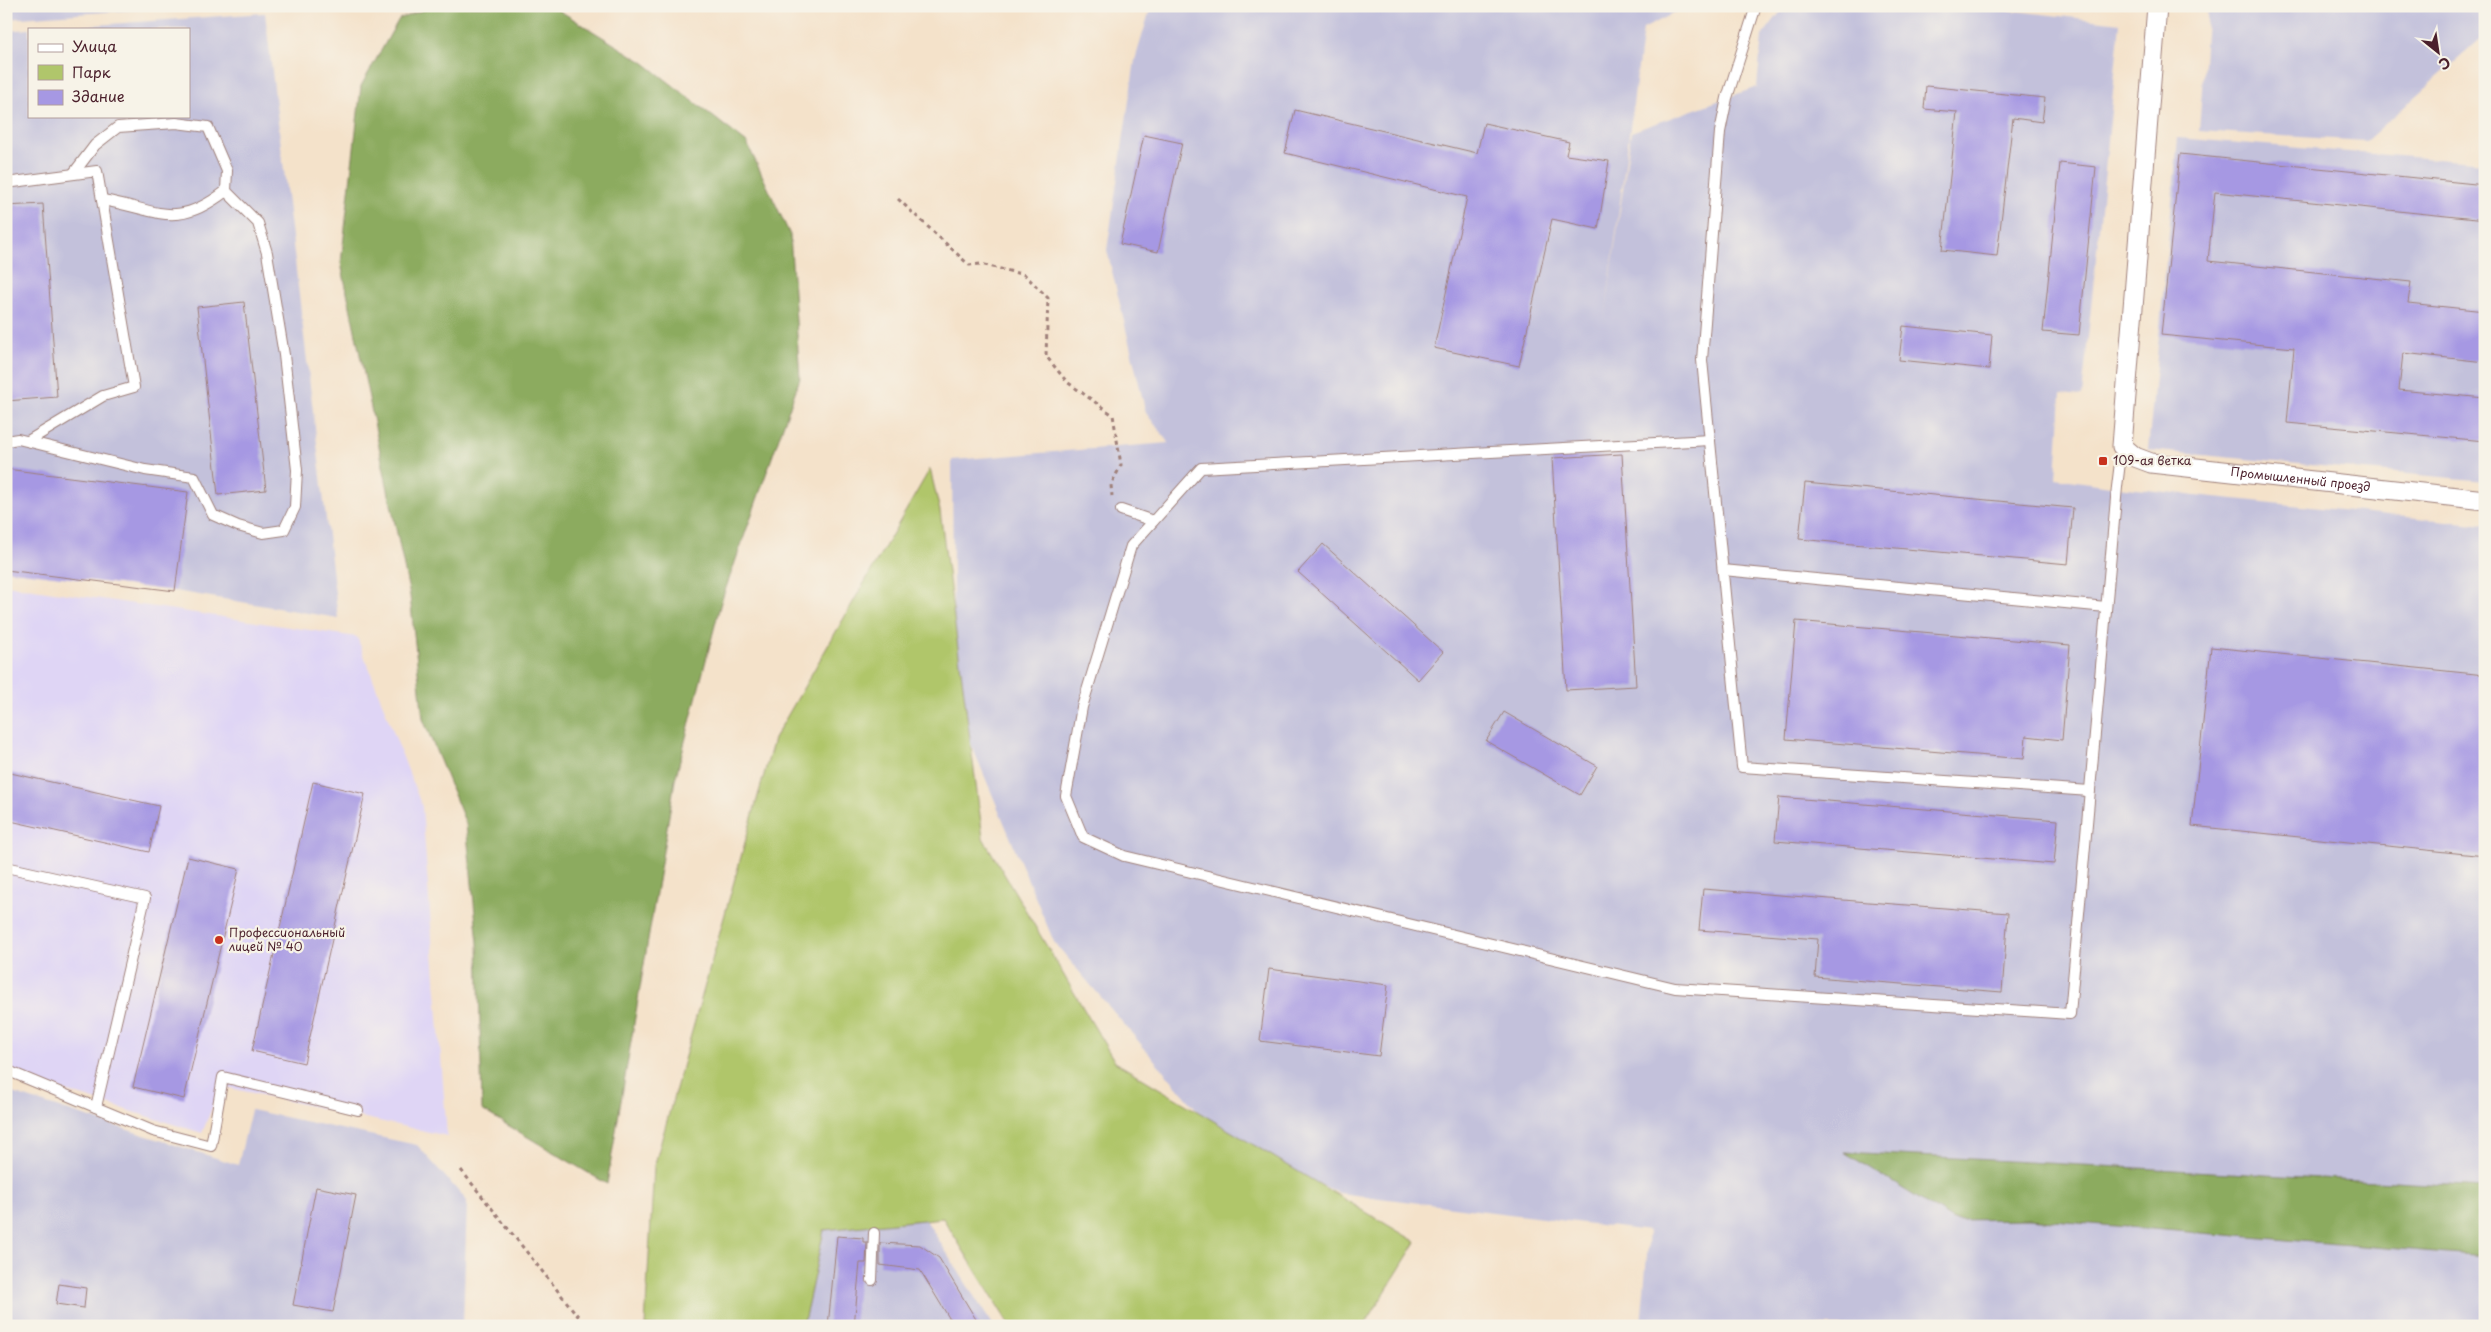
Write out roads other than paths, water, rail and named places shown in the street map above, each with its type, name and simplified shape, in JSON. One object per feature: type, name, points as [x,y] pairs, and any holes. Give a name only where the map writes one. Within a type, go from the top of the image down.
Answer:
[{"type":"street","points":[[2122,446],[2157,6]]},
{"type":"street","name":"Промышленный проезд","points":[[2122,446],[2134,457],[2151,463],[2485,500]]},
{"type":"lane","points":[[1756,6],[1727,98],[1720,132],[1702,360],[1742,767],[2090,791]]},
{"type":"lane","points":[[6,441],[18,439],[145,470],[194,477],[213,515],[238,526],[264,533],[284,530],[296,506],[297,470],[284,356],[267,253],[258,223],[226,191],[227,171],[208,127],[176,123],[118,127],[95,144],[73,174]]},
{"type":"lane","points":[[6,183],[97,171],[134,387],[103,396],[28,441]]},
{"type":"lane","points":[[102,200],[178,216],[206,207],[226,191]]},
{"type":"lane","points":[[1710,440],[1201,468],[1131,546],[1082,707],[1066,796],[1083,837],[1124,856],[1676,988],[2070,1014],[2122,446]]},
{"type":"lane","points":[[1121,510],[1153,521]]},
{"type":"lane","points":[[1723,570],[2106,607]]},
{"type":"lane","points":[[6,867],[145,898],[96,1107]]},
{"type":"lane","points":[[6,1070],[153,1131],[211,1146],[223,1077],[358,1110]]},
{"type":"lane","points":[[872,1280],[874,1233]]},
{"type":"place","name":"109-ая ветка","points":[[2103,461]]},
{"type":"place","name":"Профессиональный лицей № 40","points":[[219,940]]}]
